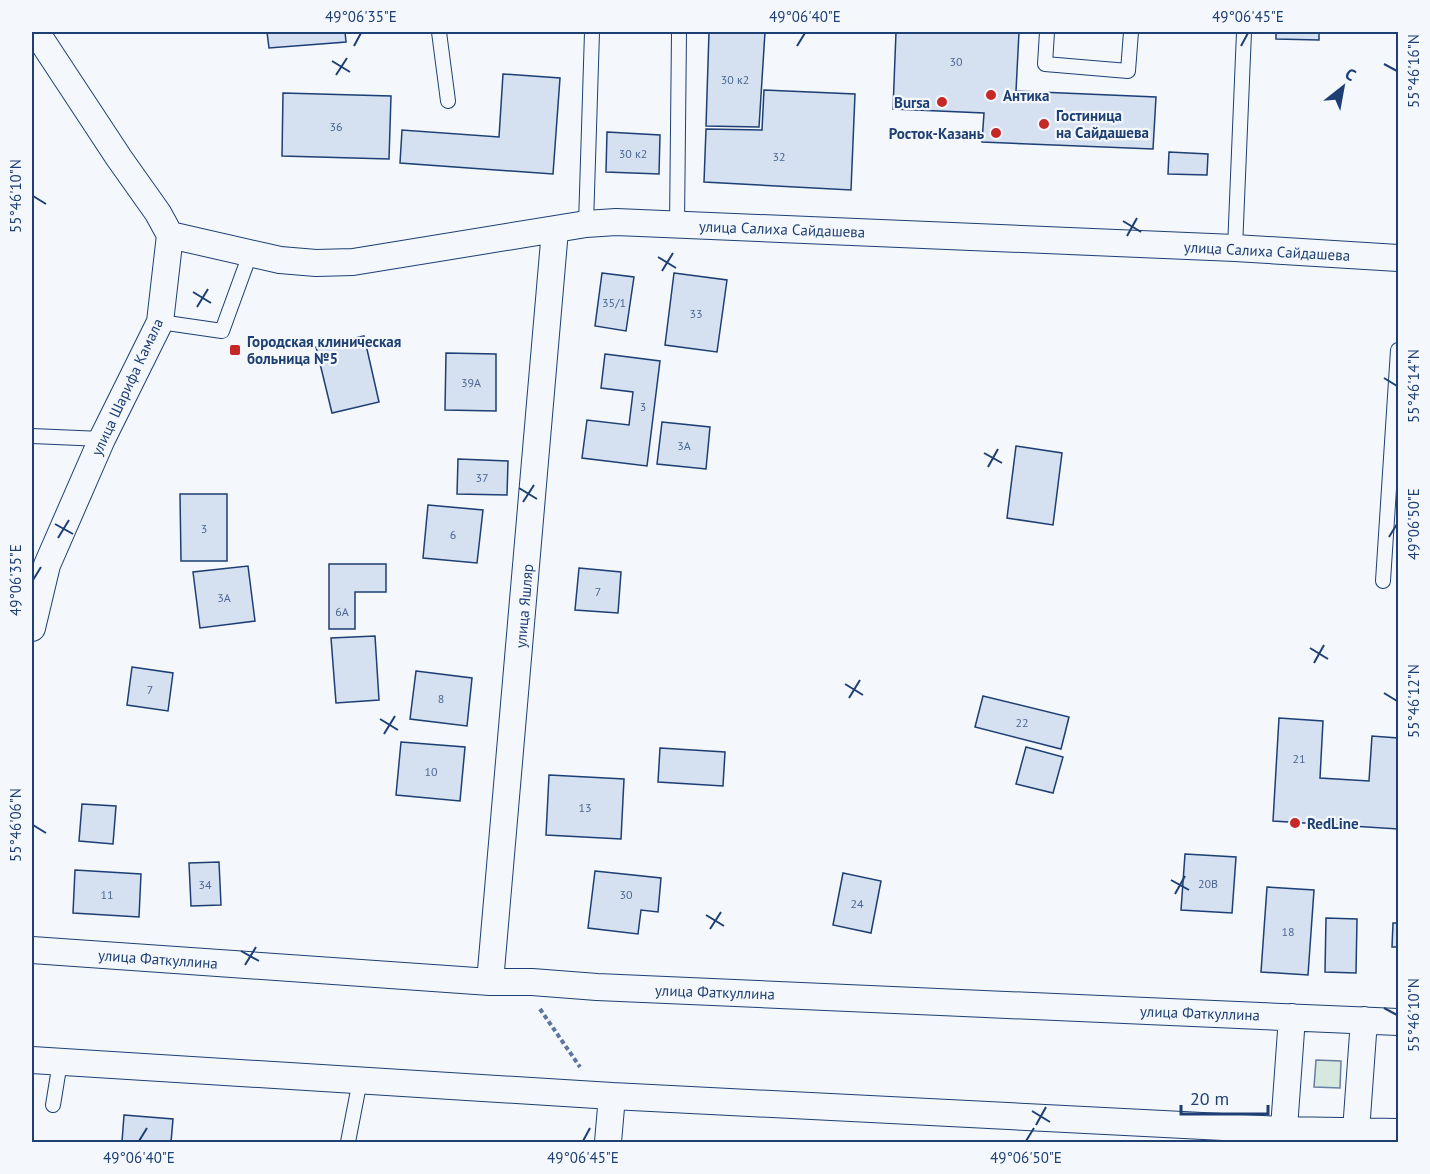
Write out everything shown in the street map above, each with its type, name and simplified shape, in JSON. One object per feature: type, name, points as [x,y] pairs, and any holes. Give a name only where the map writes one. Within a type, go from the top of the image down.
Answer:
[{"type":"street","points":[[36,38],[158,213],[170,234]]},
{"type":"street","name":"улица Салиха Сайдашева","points":[[170,234],[280,260],[316,263],[353,262],[586,224],[616,222],[1235,248],[1398,258]]},
{"type":"street","name":"улица Яшляр","points":[[490,982],[496,939],[555,230]]},
{"type":"street","name":"улица Шарифа Камала","points":[[32,628],[47,565],[102,439],[160,322],[170,234]]},
{"type":"street","name":"улица Фаткуллина","points":[[32,950],[490,982],[532,982],[609,988],[1398,1022]]},
{"type":"street","points":[[1283,1136],[1292,1017]]},
{"type":"street","points":[[1356,1137],[1364,1020]]},
{"type":"street","points":[[32,1060],[1283,1136],[1356,1137],[1398,1132]]},
{"type":"street","points":[[608,1143],[612,1096]]},
{"type":"lane","points":[[439,32],[448,100]]},
{"type":"lane","points":[[586,224],[592,32]]},
{"type":"lane","points":[[677,225],[679,32]]},
{"type":"lane","points":[[1047,32],[1045,64],[1128,71],[1131,32]]},
{"type":"lane","points":[[1235,248],[1244,32]]},
{"type":"lane","points":[[160,322],[222,331],[250,254]]},
{"type":"lane","points":[[1383,581],[1398,350]]},
{"type":"lane","points":[[32,436],[102,439]]},
{"type":"lane","points":[[52,1105],[60,1062]]},
{"type":"lane","points":[[348,1143],[360,1080]]},
{"type":"path","points":[[534,1001],[584,1073]]},
{"type":"shaded area","points":[[1316,1060],[1341,1061],[1340,1088],[1314,1087]]},
{"type":"building","points":[[267,32],[345,32],[346,42],[269,48]]},
{"type":"building","points":[[709,32],[765,32],[759,127],[706,126]]},
{"type":"building","points":[[896,32],[1019,32],[1016,91],[1156,97],[1153,149],[982,142],[984,113],[893,109]]},
{"type":"building","points":[[1276,32],[1319,32],[1319,40],[1276,39]]},
{"type":"building","points":[[503,74],[560,78],[553,174],[400,163],[402,130],[499,137]]},
{"type":"building","points":[[764,90],[855,94],[851,190],[704,182],[706,129],[762,130]]},
{"type":"building","points":[[283,93],[391,96],[389,159],[282,156]]},
{"type":"building","points":[[607,132],[660,135],[659,174],[606,172]]},
{"type":"building","points":[[1169,152],[1208,154],[1207,175],[1168,174]]},
{"type":"building","points":[[602,273],[634,277],[626,331],[595,326]]},
{"type":"building","points":[[674,273],[727,280],[717,352],[665,345]]},
{"type":"building","points":[[364,336],[379,402],[332,413],[316,347]]},
{"type":"building","points":[[446,353],[496,354],[496,411],[445,410]]},
{"type":"building","points":[[605,354],[660,361],[647,466],[582,458],[587,420],[629,425],[633,392],[601,388]]},
{"type":"building","points":[[662,422],[710,427],[706,469],[657,464]]},
{"type":"building","points":[[1016,446],[1062,453],[1053,525],[1007,518]]},
{"type":"building","points":[[458,459],[508,461],[507,495],[457,494]]},
{"type":"building","points":[[180,494],[227,494],[227,561],[181,561]]},
{"type":"building","points":[[428,505],[483,510],[477,563],[423,558]]},
{"type":"building","points":[[329,564],[386,564],[386,592],[355,592],[355,629],[329,629]]},
{"type":"building","points":[[248,566],[255,621],[200,628],[193,572]]},
{"type":"building","points":[[579,568],[621,572],[618,613],[575,610]]},
{"type":"building","points":[[375,636],[379,700],[336,703],[331,638]]},
{"type":"building","points":[[132,667],[173,673],[168,711],[127,705]]},
{"type":"building","points":[[416,671],[472,678],[467,726],[410,719]]},
{"type":"building","points":[[983,696],[1069,717],[1061,749],[975,727]]},
{"type":"building","points":[[1279,718],[1323,721],[1320,778],[1369,781],[1372,736],[1398,738],[1398,829],[1273,821]]},
{"type":"building","points":[[401,742],[465,747],[460,801],[396,795]]},
{"type":"building","points":[[1026,747],[1063,757],[1053,793],[1016,784]]},
{"type":"building","points":[[660,748],[725,752],[723,786],[658,782]]},
{"type":"building","points":[[549,775],[624,779],[621,839],[546,835]]},
{"type":"building","points":[[82,804],[116,806],[113,844],[79,841]]},
{"type":"building","points":[[1185,854],[1236,857],[1232,913],[1181,910]]},
{"type":"building","points":[[219,862],[221,905],[191,906],[189,863]]},
{"type":"building","points":[[75,870],[141,874],[139,917],[73,913]]},
{"type":"building","points":[[595,871],[661,878],[658,912],[641,910],[638,934],[588,928]]},
{"type":"building","points":[[843,873],[881,881],[871,933],[833,925]]},
{"type":"building","points":[[1267,887],[1314,890],[1308,975],[1261,972]]},
{"type":"building","points":[[1326,918],[1357,919],[1356,973],[1325,972]]},
{"type":"building","points":[[1393,923],[1398,923],[1398,947],[1392,947]]},
{"type":"building","points":[[124,1115],[173,1119],[171,1142],[122,1142]]},
{"type":"place","name":"Антика","points":[[991,95]]},
{"type":"place","name":"Bursa","points":[[942,102]]},
{"type":"place","name":"Гостиница на Сайдашева","points":[[1044,124]]},
{"type":"place","name":"Росток-Казань","points":[[996,133]]},
{"type":"place","name":"Городская клиническая больница №5","points":[[235,350]]},
{"type":"place","name":"RedLine","points":[[1295,823]]}]
